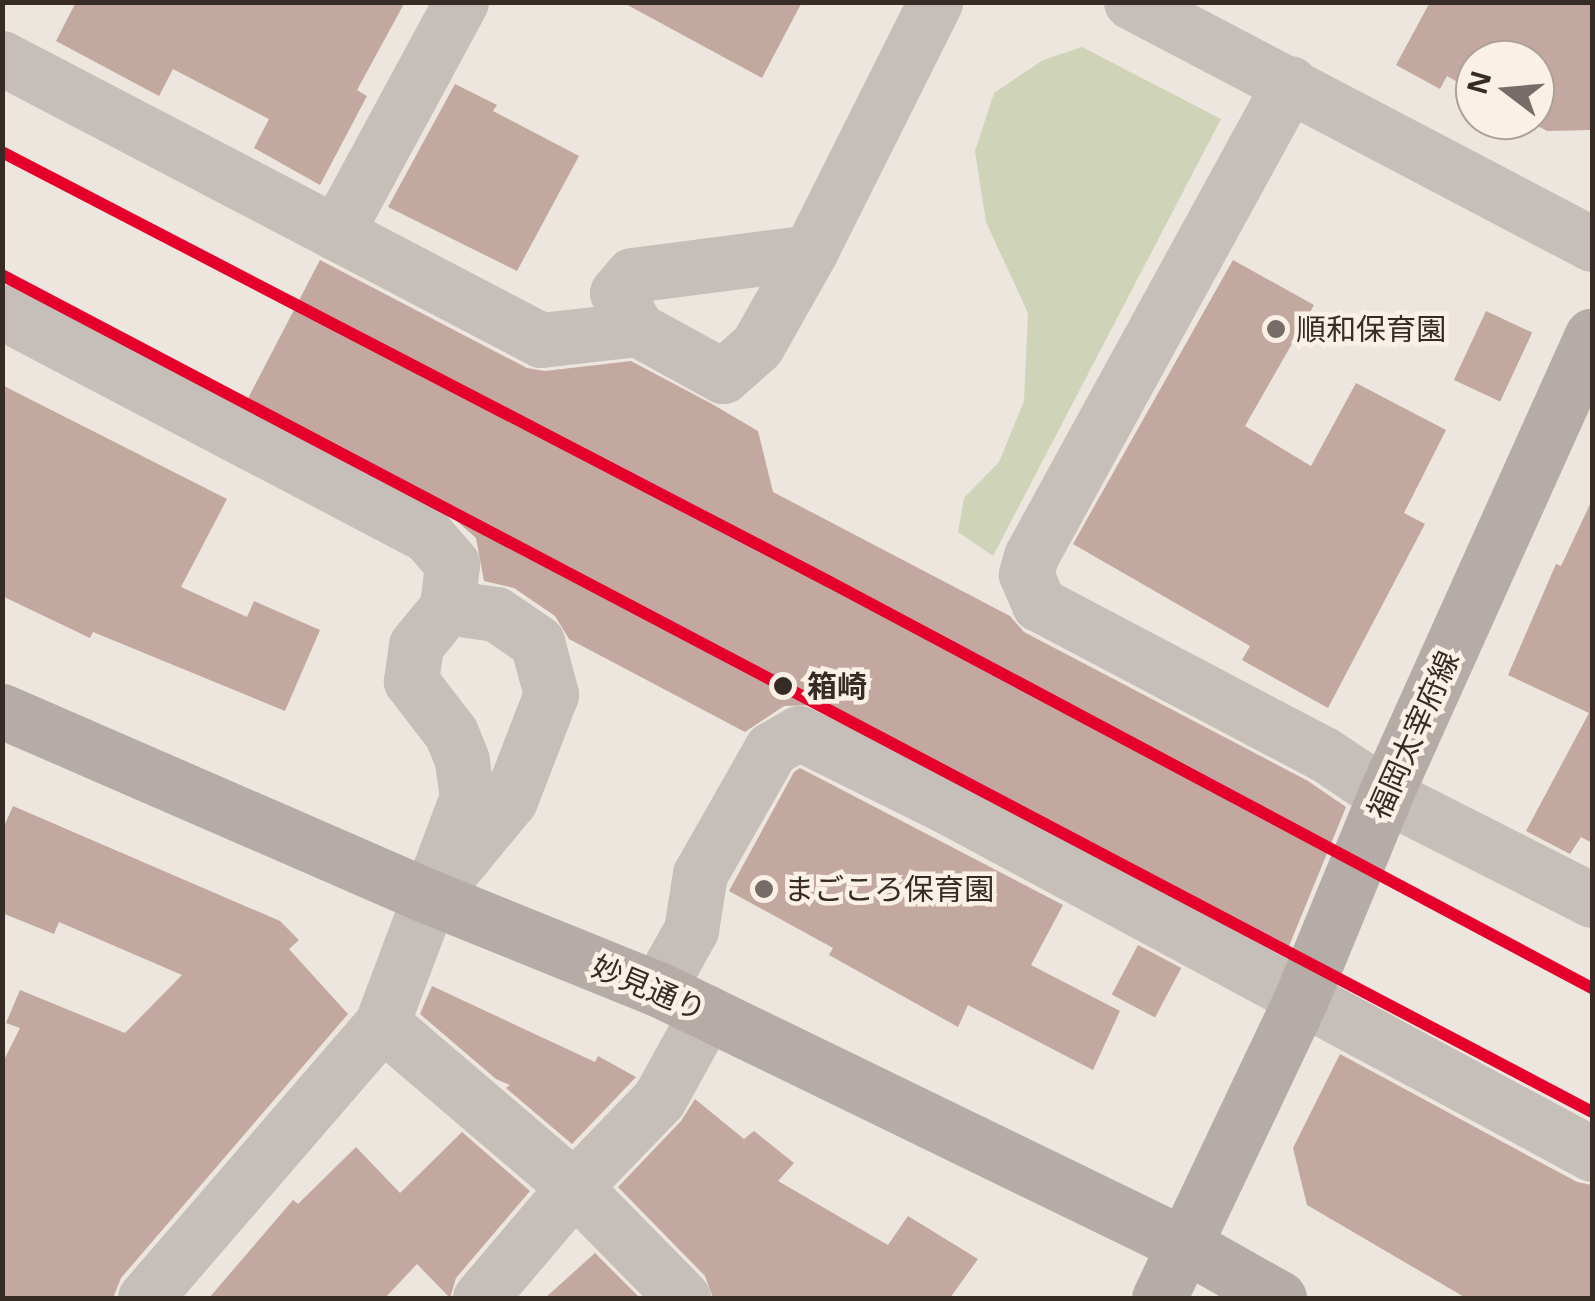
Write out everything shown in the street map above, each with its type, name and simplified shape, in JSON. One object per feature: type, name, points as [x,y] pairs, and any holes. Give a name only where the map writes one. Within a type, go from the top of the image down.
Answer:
[{"type":"main road","name":"福岡太宰府線","points":[[1160,1298],[1301,999],[1385,795],[1592,335]]},
{"type":"main road","name":"妙見通り","points":[[2,711],[430,898],[658,989],[1186,1245],[1278,1298]]},
{"type":"street","points":[[336,233],[461,2]]},
{"type":"street","points":[[810,252],[632,274],[617,294],[638,329],[724,376],[757,346],[810,252],[935,2]]},
{"type":"street","points":[[1130,2],[1592,244]]},
{"type":"street","points":[[2,58],[541,340],[638,329]]},
{"type":"street","points":[[1290,84],[1031,556],[1026,574],[1039,604],[1324,754],[1385,795],[1592,900]]},
{"type":"street","points":[[2,312],[428,536],[452,564],[446,607],[416,645],[411,680],[451,733],[462,760],[467,797],[382,1023],[145,1298]]},
{"type":"street","points":[[430,898],[510,800],[551,694],[537,642],[496,614],[446,607]]},
{"type":"street","points":[[658,989],[691,930],[700,874],[772,749],[799,733],[950,808],[1592,1154]]},
{"type":"street","points":[[480,1298],[574,1186],[659,1100],[707,1012]]},
{"type":"street","points":[[382,1023],[574,1186],[683,1298]]},
{"type":"green space","points":[[1082,47],[1221,119],[993,556],[958,532],[964,498],[999,462],[1024,401],[1028,313],[986,222],[975,151],[994,93],[1043,60]]},
{"type":"building","points":[[76,2],[405,2],[357,90],[367,96],[320,185],[254,148],[269,119],[173,69],[159,96],[56,41]]},
{"type":"building","points":[[622,2],[802,2],[762,78]]},
{"type":"building","points":[[1430,2],[1592,2],[1592,130],[1555,131],[1555,40],[1455,40],[1455,81],[1447,76],[1440,89],[1396,65]]},
{"type":"building","points":[[455,84],[497,105],[493,111],[579,156],[517,271],[388,207]]},
{"type":"building","points":[[320,260],[527,368],[545,371],[631,361],[712,404],[758,431],[773,492],[1010,616],[1024,632],[1308,781],[1346,807],[1287,951],[813,705],[784,706],[745,732],[569,639],[555,616],[514,588],[484,581],[476,538],[443,509],[245,404]]},
{"type":"building","points":[[1233,260],[1314,305],[1245,426],[1311,466],[1356,383],[1446,430],[1404,513],[1425,524],[1328,708],[1242,660],[1250,646],[1073,544]]},
{"type":"building","points":[[1486,311],[1532,333],[1500,401],[1454,380]]},
{"type":"building","points":[[2,385],[227,499],[181,587],[247,617],[254,601],[320,630],[285,711],[93,632],[90,638],[2,596]]},
{"type":"building","points":[[1592,500],[1592,843],[1581,837],[1570,854],[1526,831],[1589,713],[1508,675],[1556,564],[1561,566]]},
{"type":"building","points":[[800,768],[1063,905],[1031,965],[1120,1011],[1093,1070],[968,1005],[958,1027],[829,955],[833,948],[729,891],[794,772]]},
{"type":"building","points":[[13,806],[280,921],[299,940],[289,949],[348,1014],[121,1278],[113,1298],[2,1298],[2,1064],[20,1028],[6,1023],[20,990],[125,1033],[182,975],[59,922],[54,934],[2,913],[2,831]]},
{"type":"building","points":[[1138,945],[1181,968],[1155,1017],[1112,994]]},
{"type":"building","points":[[432,986],[595,1062],[598,1056],[636,1077],[572,1144],[506,1088],[510,1085],[496,1079],[420,1014]]},
{"type":"building","points":[[1340,1054],[1577,1182],[1592,1185],[1592,1298],[1466,1298],[1307,1205],[1293,1148]]},
{"type":"building","points":[[695,1099],[744,1139],[754,1131],[794,1163],[778,1181],[888,1245],[908,1216],[978,1259],[950,1298],[713,1298],[705,1276],[618,1187],[681,1121]]},
{"type":"building","points":[[462,1132],[530,1191],[456,1278],[450,1298],[417,1264],[385,1298],[209,1298],[293,1200],[298,1204],[356,1147],[400,1193]]},
{"type":"building","points":[[595,1253],[640,1298],[545,1298]]},
{"type":"transit line","points":[[2,152],[828,581],[1592,988]]},
{"type":"transit line","points":[[2,275],[1592,1112]]},
{"type":"place","name":"順和保育園","points":[[1276,329]]},
{"type":"place","name":"箱崎","points":[[783,686]]},
{"type":"place","name":"まごころ保育園","points":[[764,889]]}]
